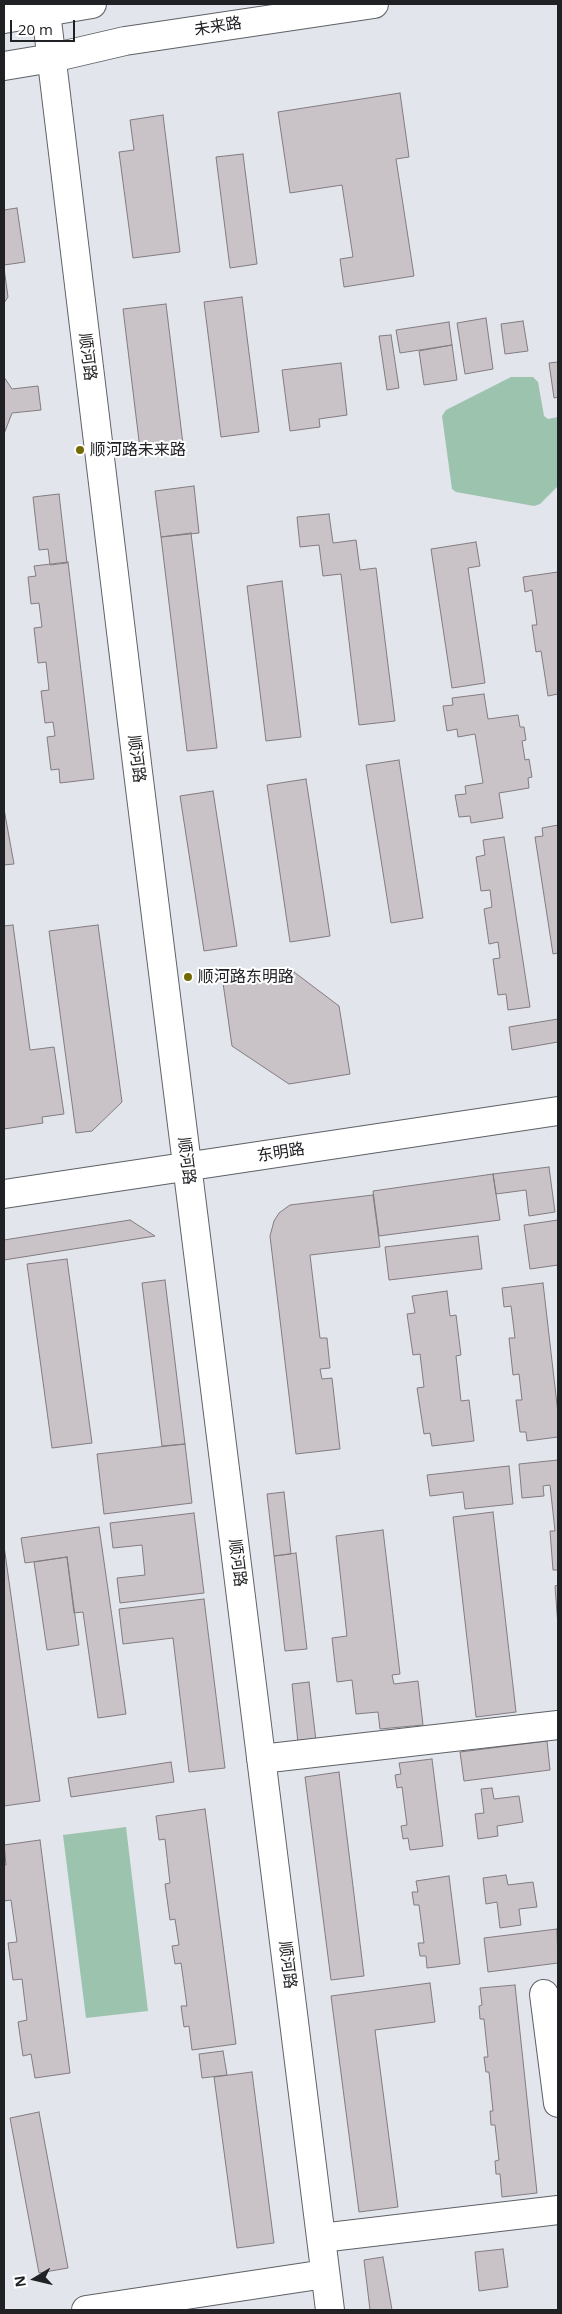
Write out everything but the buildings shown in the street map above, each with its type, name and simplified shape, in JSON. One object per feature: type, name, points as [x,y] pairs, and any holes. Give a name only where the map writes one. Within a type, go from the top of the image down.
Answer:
[{"type":"street","points":[[4,19],[46,6],[92,4]]},
{"type":"street","name":"未来路","points":[[4,66],[52,58],[125,41],[374,4]]},
{"type":"street","name":"顺河路","points":[[46,6],[81,311],[330,2310]]},
{"type":"street","name":"东明路","points":[[4,1194],[558,1111]]},
{"type":"street","points":[[261,1759],[558,1725]]},
{"type":"street","points":[[544,1994],[558,2103]]},
{"type":"street","points":[[321,2238],[558,2210]]},
{"type":"street","points":[[86,2310],[325,2274]]},
{"type":"green space","points":[[511,377],[533,377],[538,382],[544,416],[548,419],[558,417],[558,486],[540,504],[534,506],[456,492],[452,489],[442,416],[446,410]]},
{"type":"green space","points":[[126,1827],[148,2011],[86,2018],[63,1835]]},
{"type":"place","name":"顺河路未来路","points":[[80,450]]},
{"type":"place","name":"顺河路东明路","points":[[188,977]]}]
